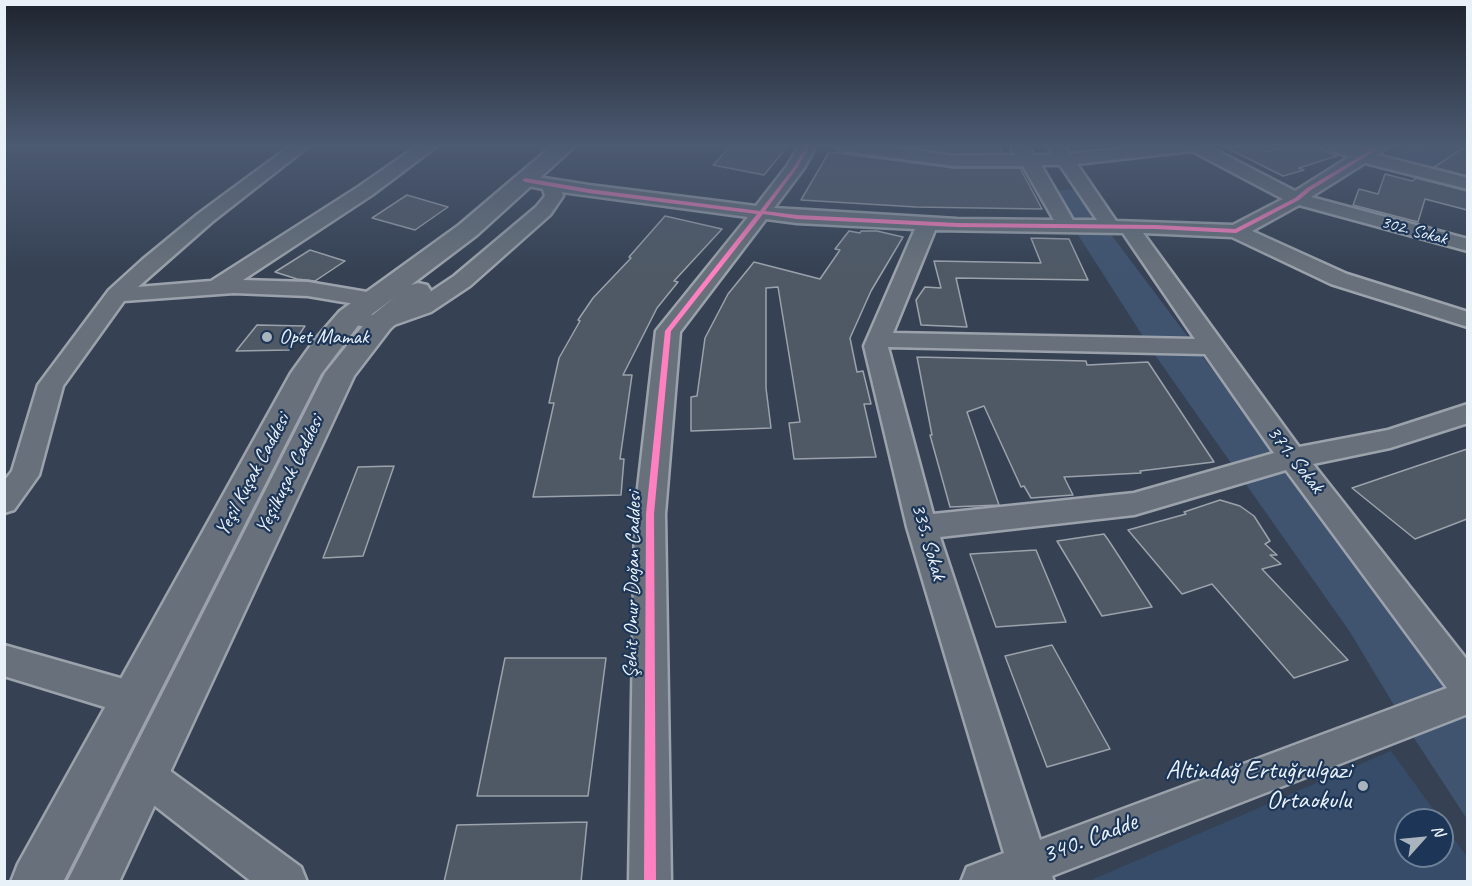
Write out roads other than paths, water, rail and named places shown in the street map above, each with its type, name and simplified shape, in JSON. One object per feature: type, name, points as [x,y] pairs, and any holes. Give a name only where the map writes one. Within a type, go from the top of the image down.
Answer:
[{"type":"main road","name":"Yeşilkuşak Caddesi","points":[[94,879],[145,775],[323,373],[368,313],[531,187]]},
{"type":"main road","name":"Yeşil Kuşak Caddesi","points":[[38,882],[134,699],[323,373]]},
{"type":"street","points":[[4,502],[25,475],[51,385],[117,295],[149,264],[246,187]]},
{"type":"street","points":[[217,287],[370,187]]},
{"type":"street","points":[[568,187],[760,214],[927,224],[1236,231],[1339,279],[1467,320]]},
{"type":"street","name":"Şehit Onur Doğan Caddesi","points":[[650,882],[650,514],[668,331],[780,187]]},
{"type":"street","points":[[1044,187],[1067,226]]},
{"type":"street","name":"371. Sokak","points":[[1088,187],[1213,347],[1263,419],[1467,689]]},
{"type":"street","name":"302. Sokak","points":[[1275,187],[1297,199],[1467,245]]},
{"type":"street","points":[[1236,231],[1297,199],[1312,187]]},
{"type":"street","name":"335. Sokak","points":[[927,224],[876,346],[922,527],[1030,872]]},
{"type":"street","points":[[117,295],[217,287],[308,289],[368,313]]},
{"type":"street","points":[[879,340],[1213,347]]},
{"type":"street","points":[[922,527],[1134,504],[1293,458],[1390,439],[1467,413]]},
{"type":"street","points":[[4,660],[134,699]]},
{"type":"street","name":"340. Cadde","points":[[982,882],[1030,872],[1467,697]]},
{"type":"street","points":[[145,775],[286,882]]},
{"type":"street","points":[[38,882],[94,879]]},
{"type":"place","name":"Opet Mamak","points":[[267,337]]},
{"type":"place","name":"Altindağ Ertuğrulgazi Ortaokulu","points":[[1363,786]]}]
